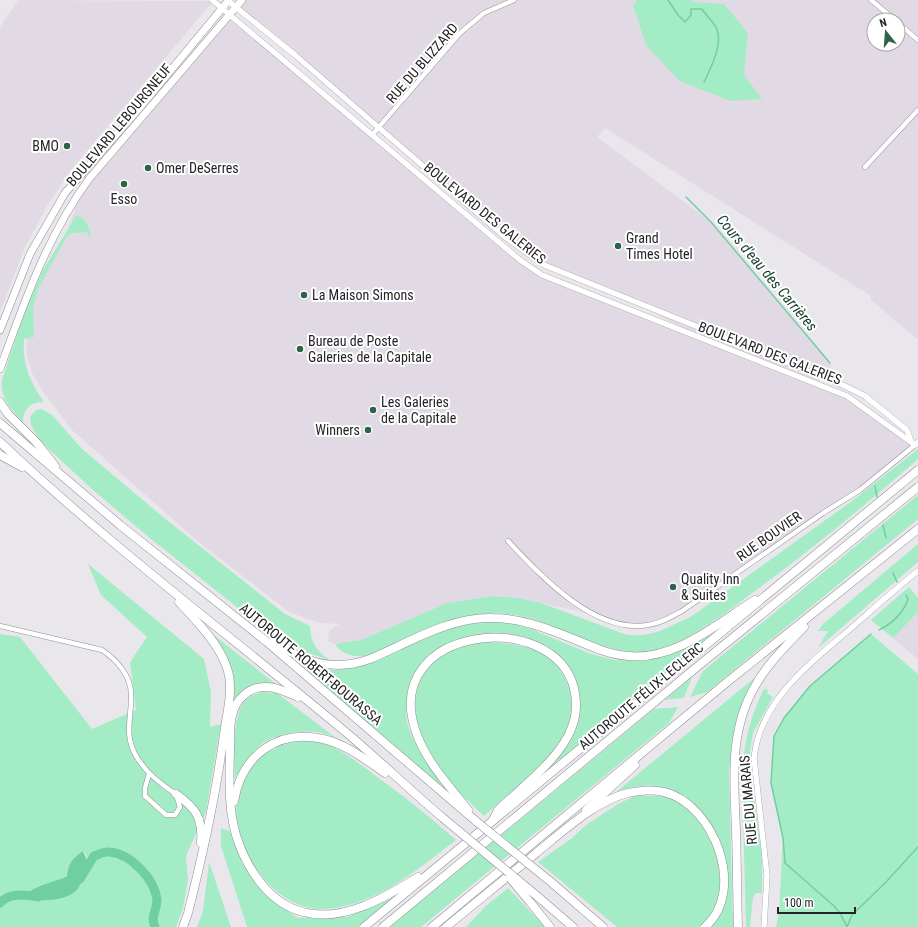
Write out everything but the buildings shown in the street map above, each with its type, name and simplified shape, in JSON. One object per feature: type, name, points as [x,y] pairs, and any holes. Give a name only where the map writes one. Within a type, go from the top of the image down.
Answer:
[{"type":"highway","points":[[0,402],[8,414],[37,443],[67,481]]},
{"type":"highway","name":"AUTOROUTE ROBERT-BOURASSA","points":[[0,423],[120,525],[267,642],[460,804]]},
{"type":"highway","points":[[0,442],[153,576],[349,734],[443,818],[499,863],[573,927]]},
{"type":"highway","points":[[0,454],[35,474]]},
{"type":"highway","points":[[364,927],[916,473]]},
{"type":"highway","name":"AUTOROUTE FÉLIX-LECLERC","points":[[383,927],[692,671],[918,487]]},
{"type":"highway","points":[[432,927],[726,683],[823,607],[918,529]]},
{"type":"highway","points":[[153,576],[204,629],[226,668],[230,682],[212,816],[196,882],[183,927]]},
{"type":"highway","points":[[267,642],[278,644],[312,662],[339,666],[364,661],[450,624],[490,618],[517,620],[543,627],[605,651],[637,657],[677,648],[783,582]]},
{"type":"highway","points":[[738,927],[734,771],[736,740],[745,708],[761,676],[823,607]]},
{"type":"highway","points":[[491,823],[498,810],[552,758],[569,735],[573,726],[576,699],[572,682],[563,666],[544,650],[526,643],[489,638],[463,641],[436,654],[422,668],[411,702],[415,729],[430,761],[460,804],[477,822],[551,882],[603,927]]},
{"type":"highway","points":[[574,822],[584,811],[726,683]]},
{"type":"highway","points":[[308,702],[283,690],[268,687],[252,690],[238,701],[232,716],[229,772],[232,809],[238,844],[263,886],[277,899],[303,912],[328,914],[358,908],[394,892],[448,858]]},
{"type":"highway","points":[[232,809],[239,779],[255,755],[275,742],[300,737],[323,739],[345,747],[404,784]]},
{"type":"highway","points":[[446,927],[574,822],[603,804],[626,794],[646,790],[665,792],[683,801],[707,824],[716,841],[723,862],[724,883],[721,904],[711,922],[705,927]]},
{"type":"highway","points":[[176,794],[194,808],[198,814],[202,830],[196,882]]},
{"type":"highway","points":[[499,863],[550,927]]},
{"type":"highway","points":[[568,898],[610,927]]},
{"type":"highway","points":[[454,927],[458,917]]},
{"type":"main road","name":"BOULEVARD LEBOURGNEUF","points":[[0,330],[30,254],[64,193],[136,111],[228,0]]},
{"type":"main road","name":"BOULEVARD LEBOURGNEUF","points":[[0,369],[40,261],[73,200],[99,167],[231,15],[242,0]]},
{"type":"street","name":"BOULEVARD DES GALERIES","points":[[212,0],[520,260],[542,275],[847,396],[914,443]]},
{"type":"street","name":"BOULEVARD DES GALERIES","points":[[228,0],[505,237],[544,265],[845,386],[864,396],[906,430],[914,443]]},
{"type":"street","name":"RUE DU BLIZZARD","points":[[372,135],[460,33],[484,13],[514,0]]},
{"type":"street","points":[[871,0],[885,12]]},
{"type":"street","points":[[906,30],[918,40]]},
{"type":"street","points":[[865,167],[918,110]]},
{"type":"street","name":"RUE BOUVIER","points":[[508,541],[546,581],[578,604],[611,621],[624,625],[636,626],[656,623],[682,611],[823,514],[845,501],[914,443]]},
{"type":"street","name":"RUE DU MARAIS","points":[[764,927],[767,876],[754,758],[757,739],[766,717],[794,679],[918,571]]},
{"type":"street","points":[[0,626],[102,650],[111,656],[122,668],[132,693],[129,721],[130,741],[141,764],[149,774],[176,794],[180,802],[178,812],[175,815],[166,816],[145,796],[144,788],[149,774]]},
{"type":"shaded area","points":[[18,0],[213,1],[70,171],[48,204],[25,247],[0,312],[0,27]]},
{"type":"shaded area","points":[[242,0],[918,0],[918,340],[871,300],[871,296],[605,128],[597,137],[711,222],[830,363],[831,371],[819,381],[847,396],[915,445],[860,490],[682,611],[657,623],[624,625],[600,616],[518,598],[494,596],[447,603],[361,640],[335,644],[328,641],[329,631],[339,624],[322,623],[304,618],[288,611],[201,544],[72,430],[42,390],[32,373],[26,353],[31,300],[38,280],[67,232],[77,204],[73,200],[231,15],[541,275],[683,328],[629,300],[544,265],[520,249],[237,7]]},
{"type":"shaded area","points":[[637,0],[692,0],[694,2],[724,4],[748,33],[744,75],[762,99],[731,101],[679,81],[646,45],[633,5]]},
{"type":"shaded area","points":[[76,216],[85,220],[91,236],[88,236],[87,232],[72,233],[67,236],[38,289],[33,308],[34,337],[24,339],[24,356],[28,372],[44,402],[35,403],[28,407],[24,413],[23,422],[7,403],[3,392],[2,380],[25,310],[43,270]]},
{"type":"shaded area","points":[[41,409],[52,415],[81,448],[163,517],[285,614],[310,626],[311,637],[315,646],[321,654],[330,660],[305,652],[272,635],[146,535],[93,490],[40,441],[31,425],[30,417],[36,410]]},
{"type":"shaded area","points":[[918,449],[918,459],[803,555],[745,599],[707,625],[682,640],[664,648],[637,652],[625,651],[598,644],[529,618],[506,614],[484,614],[464,617],[445,623],[366,656],[357,656],[345,653],[335,644],[361,640],[447,603],[494,596],[518,598],[541,603],[627,635],[644,635],[660,631],[692,616],[852,501]]},
{"type":"shaded area","points":[[918,495],[918,519],[707,692],[690,697],[703,671]]},
{"type":"shaded area","points":[[918,544],[918,562],[818,648],[828,631],[818,631],[823,624]]},
{"type":"shaded area","points":[[88,564],[204,659],[211,692],[210,727],[221,724],[206,811],[186,856],[188,880],[183,908],[176,927],[0,927],[0,634],[20,637],[92,729],[136,710],[130,662],[147,637],[101,595]],"holes":[[[84,851],[87,863],[85,876],[74,892],[67,896],[53,899],[35,889],[58,881],[67,876],[70,864],[74,858]]]},
{"type":"shaded area","points":[[909,587],[918,598],[918,612],[893,638],[871,620]]},
{"type":"shaded area","points":[[918,612],[918,659],[893,638]]},
{"type":"shaded area","points":[[734,618],[551,767],[549,766],[563,748],[575,727],[579,716],[580,705],[579,694],[573,680],[550,652],[545,647],[535,642],[509,636],[487,635],[471,637],[441,647],[429,656],[419,667],[412,682],[406,717],[408,726],[416,744],[442,787],[292,660],[312,668],[336,670],[357,667],[459,625],[491,622],[519,624],[591,654],[615,660],[640,661],[663,657]]},
{"type":"shaded area","points":[[871,634],[918,674],[918,927],[776,927],[779,913],[783,838],[771,783],[774,736],[784,718],[810,686]]},
{"type":"shaded area","points":[[215,636],[277,685],[259,684],[253,686],[243,691],[234,700],[233,681],[230,667],[224,653],[214,638]]},
{"type":"shaded area","points":[[487,642],[522,646],[532,649],[551,660],[559,668],[565,678],[571,693],[573,709],[572,720],[568,731],[559,744],[534,771],[484,816],[465,798],[438,767],[424,744],[419,732],[415,711],[417,689],[420,679],[425,669],[432,661],[445,652],[469,644]]},
{"type":"shaded area","points":[[758,675],[735,730],[729,771],[733,927],[710,927],[719,910],[725,885],[726,872],[722,848],[717,836],[710,826],[684,800],[665,788],[643,786],[615,793]]},
{"type":"shaded area","points":[[692,677],[684,698],[665,700]]},
{"type":"shaded area","points":[[764,689],[768,690],[767,693],[773,697],[753,733],[750,751],[750,770],[762,853],[762,893],[756,893],[753,897],[750,927],[746,927],[742,774],[748,730]]},
{"type":"shaded area","points":[[262,692],[277,693],[345,745],[329,735],[321,733],[295,732],[278,736],[263,743],[247,760],[234,779],[235,737],[238,715],[246,700],[251,696]]},
{"type":"shaded area","points":[[678,707],[669,723],[421,927],[390,927],[654,709]]},
{"type":"shaded area","points":[[299,741],[329,745],[348,755],[427,815],[456,840],[412,874],[363,901],[327,909],[308,908],[289,900],[273,888],[259,872],[248,854],[240,834],[236,814],[237,795],[247,770],[259,757],[285,744]]},
{"type":"shaded area","points":[[635,796],[652,796],[675,799],[693,812],[704,826],[712,843],[718,862],[720,881],[718,899],[711,915],[699,927],[617,927],[538,862],[572,838],[586,825],[618,804]]},
{"type":"shaded area","points":[[221,828],[232,832],[242,863],[263,893],[298,918],[347,917],[393,898],[358,927],[247,927],[221,846]]},
{"type":"shaded area","points":[[83,851],[88,863],[79,887],[75,892],[69,896],[54,900],[24,898],[32,890],[67,876],[72,861]]},
{"type":"shaded area","points":[[209,862],[231,927],[197,927],[203,911]]},
{"type":"shaded area","points":[[508,888],[545,927],[466,927],[486,906]]},
{"type":"waterway","name":"Cours d'eau des Carrières","points":[[668,0],[678,15],[685,22],[691,15],[691,9],[702,9],[716,27],[718,33],[718,47],[704,82]]},
{"type":"waterway","name":"Cours d'eau des Carrières","points":[[686,197],[711,222],[830,363]]},
{"type":"waterway","name":"Cours d'eau des Carrières","points":[[875,486],[877,497]]},
{"type":"waterway","name":"Cours d'eau des Carrières","points":[[883,525],[886,538]]},
{"type":"waterway","name":"Cours d'eau des Carrières","points":[[893,573],[897,582]]},
{"type":"waterway","name":"Cours d'eau des Carrières","points":[[879,630],[893,621],[904,608],[908,599],[906,595]]},
{"type":"waterway","name":"Cours d'eau des Carrières","points":[[847,927],[840,913],[834,906],[785,863],[783,838],[771,783],[774,736],[784,718],[810,686],[871,634]]},
{"type":"waterway","points":[[847,927],[852,915],[886,882],[918,847]]},
{"type":"waterway","points":[[80,879],[94,856],[103,853],[117,853],[133,862],[140,868],[152,884],[155,892],[157,900],[153,917],[155,927]]},
{"type":"waterway","points":[[0,903],[8,897],[18,895],[38,897]]},
{"type":"place","name":"BMO","points":[[67,146]]},
{"type":"place","name":"Omer DeSerres","points":[[148,168]]},
{"type":"place","name":"Esso","points":[[124,184]]},
{"type":"place","name":"Grand Times Hotel","points":[[618,246]]},
{"type":"place","name":"La Maison Simons","points":[[304,295]]},
{"type":"place","name":"Bureau de Poste Galeries de la Capitale","points":[[300,349]]},
{"type":"place","name":"Les Galeries de la Capitale","points":[[373,410]]},
{"type":"place","name":"Winners","points":[[368,430]]},
{"type":"place","name":"Quality Inn & Suites","points":[[673,587]]}]
